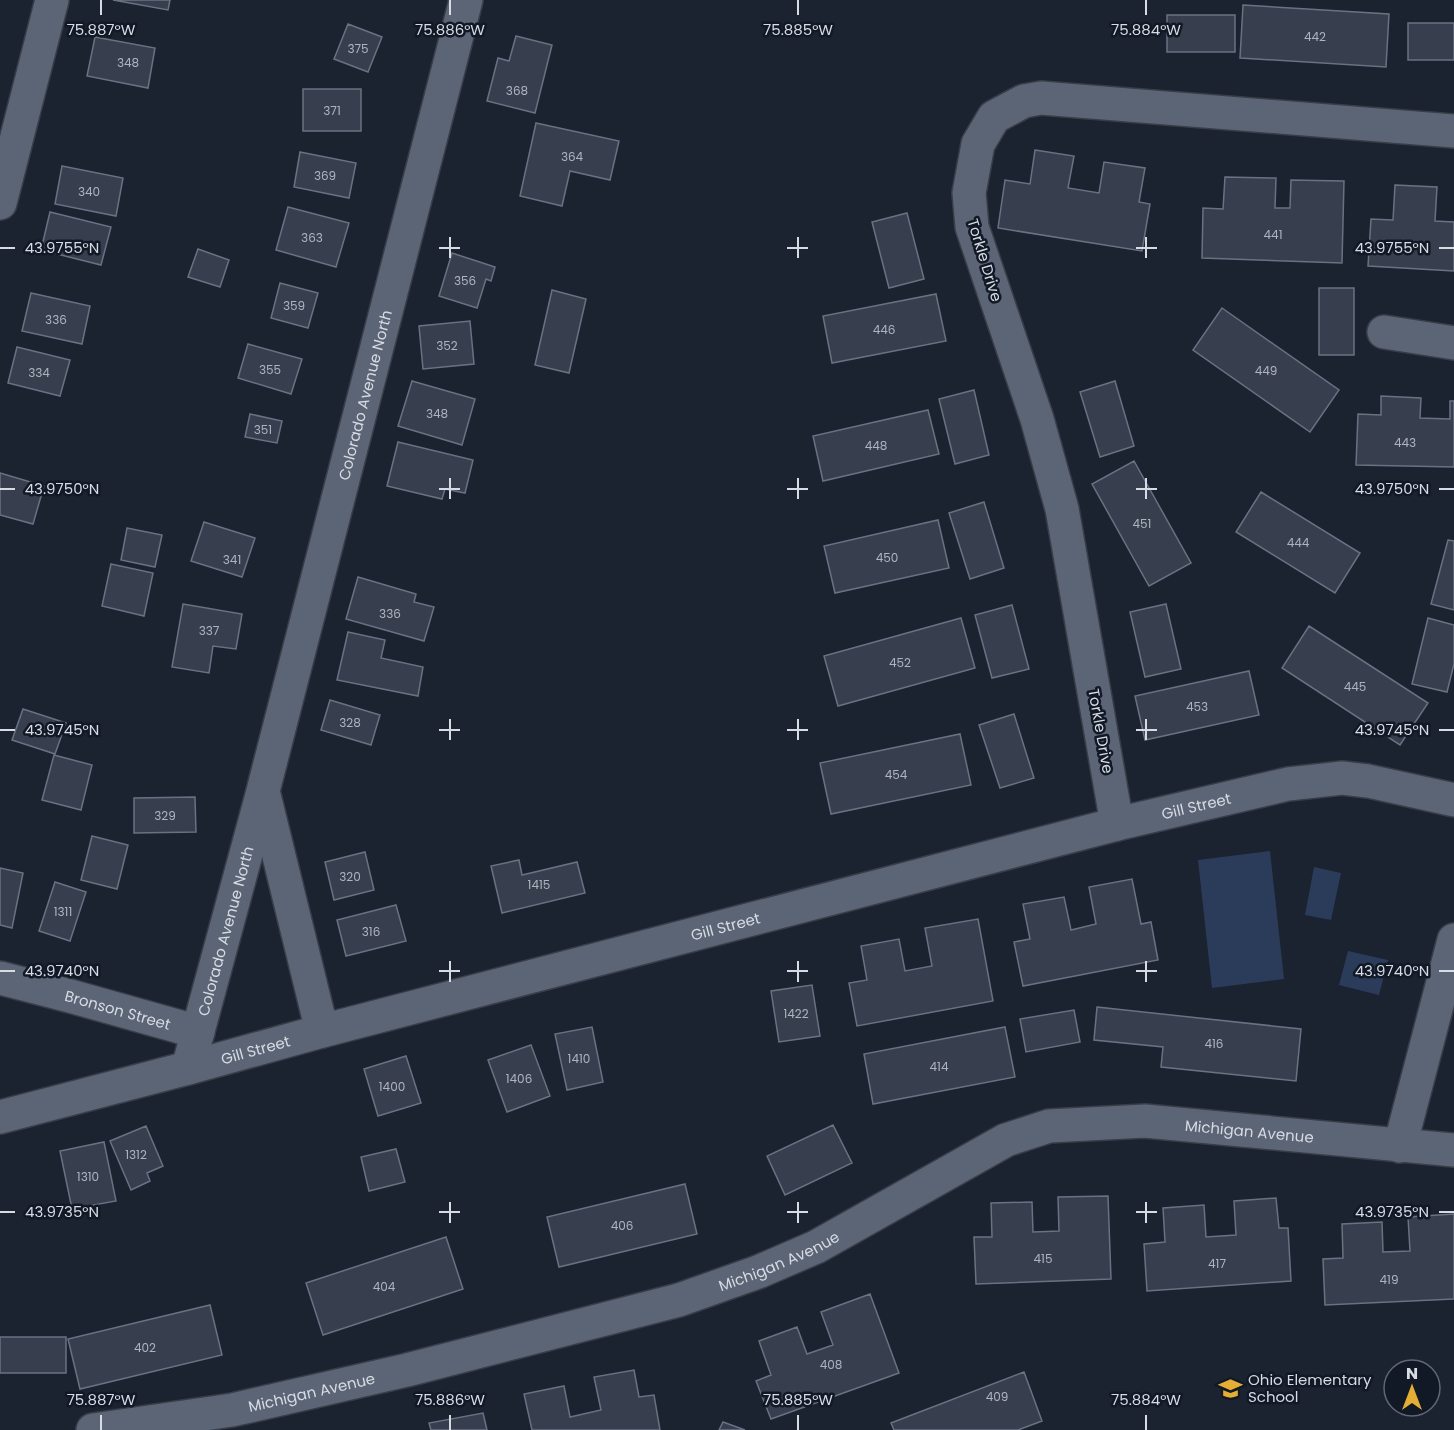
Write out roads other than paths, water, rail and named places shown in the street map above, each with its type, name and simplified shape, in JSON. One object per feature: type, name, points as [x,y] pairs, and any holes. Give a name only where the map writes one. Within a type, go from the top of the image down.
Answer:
[{"type":"street","points":[[0,203],[51,0]]},
{"type":"street","name":"Colorado Avenue North","points":[[188,1068],[263,791],[466,0]]},
{"type":"street","name":"Torkle Drive","points":[[1117,824],[1062,509],[1038,419],[972,227],[969,193],[978,144],[994,117],[1024,101],[1041,98],[1454,131]]},
{"type":"street","points":[[1384,332],[1454,343]]},
{"type":"street","name":"Gill Street","points":[[0,1117],[1117,824],[1288,784],[1342,778],[1368,780],[1454,800]]},
{"type":"street","name":"Colorado Avenue North","points":[[263,791],[322,1031]]},
{"type":"street","points":[[1400,1146],[1454,940]]},
{"type":"street","name":"Bronson Street","points":[[0,978],[198,1032]]},
{"type":"street","name":"Michigan Avenue","points":[[93,1430],[232,1410],[407,1370],[680,1300],[758,1272],[816,1247],[1006,1140],[1049,1126],[1146,1121],[1454,1150]]},
{"type":"place","name":"Ohio Elementary School","points":[[1230,1388]]}]
